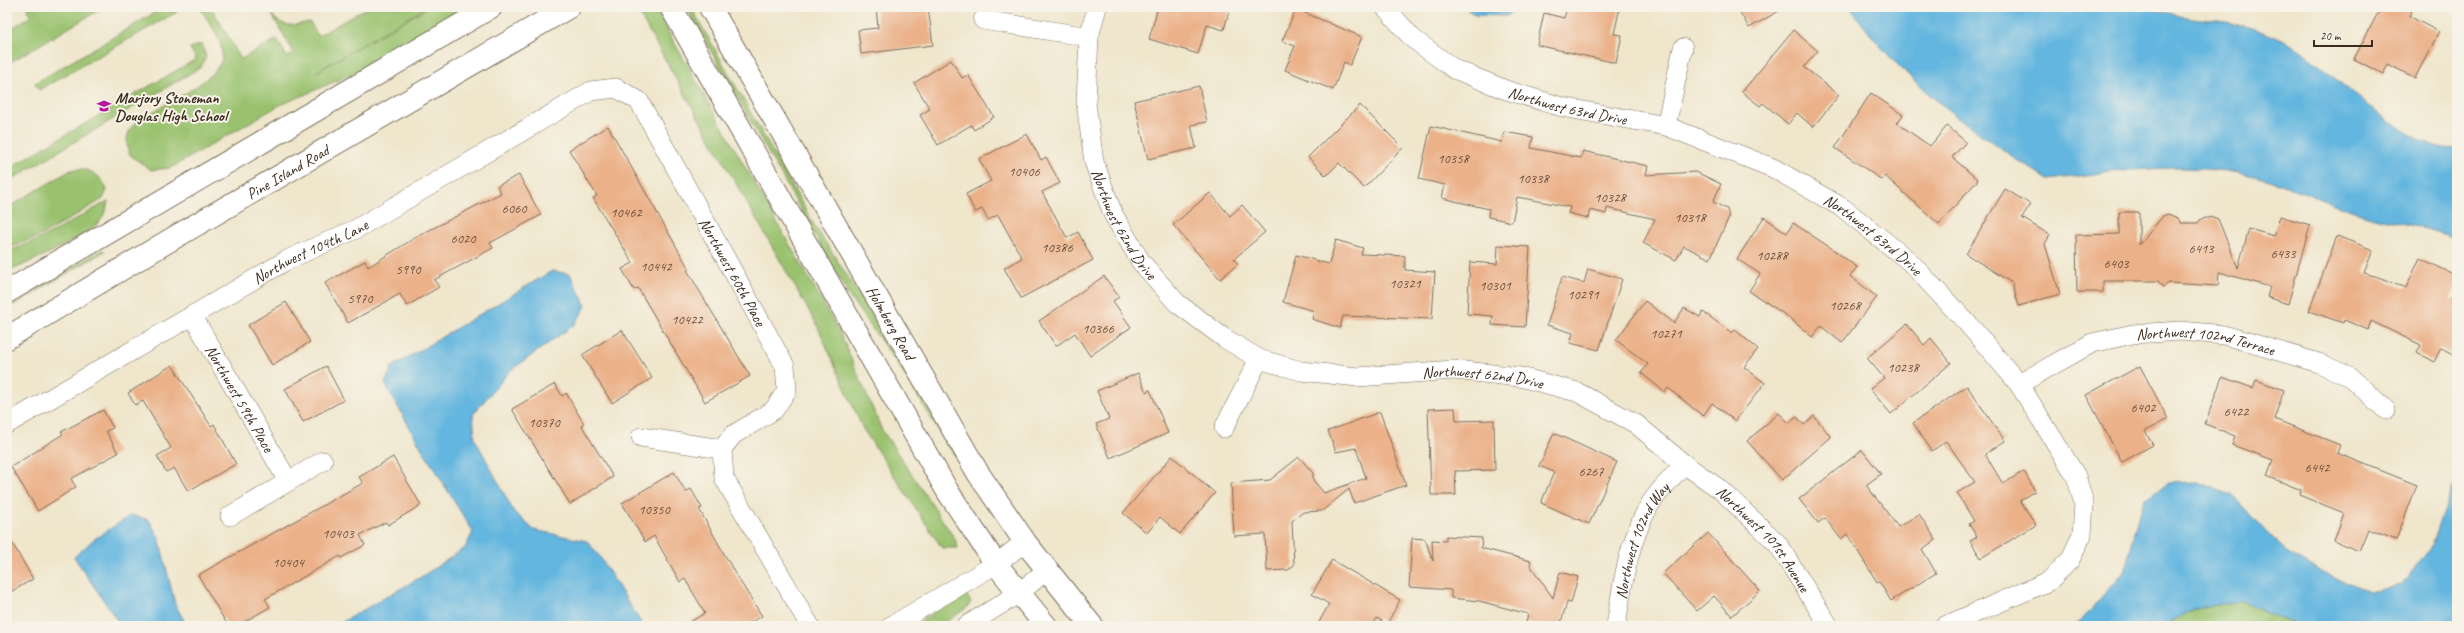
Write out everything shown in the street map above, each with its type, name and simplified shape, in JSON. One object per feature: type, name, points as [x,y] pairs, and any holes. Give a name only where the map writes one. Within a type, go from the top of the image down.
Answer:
[{"type":"street","points":[[7,292],[491,7]]},
{"type":"street","name":"Pine Island Road","points":[[7,338],[165,243],[569,7]]},
{"type":"street","points":[[671,7],[948,492],[996,564],[1046,626]]},
{"type":"street","name":"Holmberg Road","points":[[710,7],[974,466],[1025,542],[1092,626]]},
{"type":"street","name":"Northwest 62nd Drive","points":[[1098,7],[1089,37],[1086,103],[1094,162],[1113,214],[1141,262],[1177,303],[1224,338],[1259,359],[1301,370],[1358,377],[1454,370],[1520,377],[1577,392],[1636,424],[1684,464]]},
{"type":"street","name":"Northwest 63rd Drive","points":[[1385,7],[1412,38],[1454,69],[1506,90],[1562,107],[1666,126],[1773,168],[1843,208],[1909,261],[1968,324],[2019,384],[2076,476],[2084,503],[2082,535],[2070,560],[2049,581],[1945,626]]},
{"type":"street","points":[[983,20],[1089,37]]},
{"type":"street","points":[[1666,126],[1683,48]]},
{"type":"street","name":"Northwest 104th Lane","points":[[7,424],[287,260],[356,229],[591,91],[616,88]]},
{"type":"street","name":"Northwest 60th Place","points":[[616,88],[639,102],[786,366],[787,390],[774,410],[733,435],[722,449]]},
{"type":"street","name":"Northwest 59th Place","points":[[192,315],[288,482]]},
{"type":"street","name":"Northwest 102nd Terrace","points":[[2019,384],[2092,343],[2133,334],[2181,331],[2224,335],[2319,363],[2350,377],[2386,410]]},
{"type":"street","points":[[1224,428],[1259,359]]},
{"type":"street","points":[[641,437],[722,449],[724,478],[810,626]]},
{"type":"street","points":[[230,516],[323,461]]},
{"type":"street","name":"Northwest 102nd Way","points":[[1616,626],[1622,579],[1633,542],[1650,506],[1684,464]]},
{"type":"street","name":"Northwest 101st Avenue","points":[[1684,464],[1721,490],[1776,543],[1829,626]]},
{"type":"street","points":[[891,626],[996,564],[1025,542]]},
{"type":"street","points":[[966,626],[1019,592],[1047,570]]},
{"type":"green space","points":[[27,7],[101,7],[101,9],[12,61],[7,52],[7,31],[31,16]]},
{"type":"green space","points":[[170,7],[177,12],[39,90],[35,83],[163,8]]},
{"type":"green space","points":[[199,7],[211,7],[241,59],[277,39],[287,57],[294,53],[272,15],[281,22],[290,25],[310,22],[318,36],[368,7],[426,7],[316,72],[428,7],[468,7],[357,72],[278,106],[171,168],[151,170],[130,155],[127,140],[131,128],[138,120],[187,93],[200,84],[219,66],[222,57],[218,37]]},
{"type":"green space","points":[[635,7],[654,7],[840,333],[882,430],[955,539],[958,548],[942,548],[863,429],[817,325]]},
{"type":"green space","points":[[686,7],[691,7],[813,223],[872,314],[995,515],[943,438],[899,366],[851,299]]},
{"type":"green space","points":[[202,44],[206,57],[201,67],[7,182],[7,169],[196,59],[190,48]]},
{"type":"green space","points":[[81,169],[91,172],[103,182],[107,190],[103,199],[44,234],[7,249],[7,208],[71,170]]},
{"type":"green space","points":[[108,201],[103,216],[93,228],[56,250],[7,272],[7,252],[46,236]]},
{"type":"green space","points":[[101,250],[105,251],[7,309],[7,306]]},
{"type":"green space","points":[[962,593],[966,594],[971,602],[968,607],[940,626],[914,626]]},
{"type":"green space","points":[[2242,601],[2297,626],[2163,626],[2196,608]]},
{"type":"water","points":[[1464,7],[1515,7],[1507,16],[1475,15]]},
{"type":"water","points":[[1850,7],[2149,7],[2183,17],[2229,23],[2253,28],[2292,45],[2373,108],[2396,125],[2419,139],[2440,147],[2457,148],[2457,239],[2354,211],[2269,180],[2242,174],[2187,168],[2159,168],[2048,180],[1966,124],[1915,82],[1870,34]]},
{"type":"water","points":[[552,271],[570,274],[586,306],[575,324],[510,371],[473,414],[475,439],[514,512],[534,530],[587,541],[600,557],[643,626],[335,626],[421,577],[465,548],[473,532],[422,449],[385,384],[392,367]]},
{"type":"water","points":[[2457,475],[2457,626],[2298,626],[2242,601],[2196,608],[2162,626],[2071,626],[2081,621],[2124,573],[2144,499],[2168,483],[2198,482],[2233,496],[2266,532],[2292,555],[2331,577],[2368,591],[2402,585],[2433,543]]},
{"type":"water","points":[[131,515],[149,520],[159,538],[175,604],[187,626],[121,626],[74,557],[93,540]]},
{"type":"building","points":[[876,7],[928,7],[933,45],[861,54],[858,30],[878,28]]},
{"type":"building","points":[[1158,7],[1230,7],[1224,30],[1207,25],[1198,54],[1149,39]]},
{"type":"building","points":[[1567,7],[1620,7],[1614,34],[1622,35],[1616,63],[1537,45],[1544,13],[1564,18]]},
{"type":"building","points":[[1737,7],[1786,7],[1749,28]]},
{"type":"building","points":[[2381,7],[2414,7],[2409,16],[2439,32],[2415,78],[2388,64],[2383,74],[2354,59]]},
{"type":"building","points":[[1296,9],[1362,37],[1350,65],[1344,62],[1333,90],[1285,70],[1295,46],[1282,41]]},
{"type":"building","points":[[1793,30],[1818,51],[1804,67],[1839,95],[1813,127],[1797,113],[1788,124],[1763,103],[1760,106],[1742,92]]},
{"type":"building","points":[[951,60],[962,78],[968,75],[994,117],[974,130],[971,125],[938,145],[920,115],[930,109],[914,83]]},
{"type":"building","points":[[1199,86],[1207,122],[1191,125],[1196,148],[1148,159],[1134,101]]},
{"type":"building","points":[[1871,93],[1903,115],[1897,123],[1930,146],[1947,126],[1966,142],[1952,157],[1978,180],[1939,224],[1885,176],[1882,180],[1835,148]]},
{"type":"building","points":[[1360,105],[1403,148],[1364,188],[1339,163],[1326,176],[1308,157]]},
{"type":"building","points":[[608,126],[689,269],[687,270],[750,376],[705,402],[638,288],[634,290],[622,269],[633,263],[593,198],[597,196],[569,150]]},
{"type":"building","points":[[1431,126],[1502,142],[1504,132],[1533,137],[1531,148],[1581,158],[1583,151],[1648,166],[1646,175],[1696,172],[1721,184],[1713,202],[1727,209],[1729,217],[1710,259],[1684,246],[1676,260],[1643,243],[1655,219],[1607,208],[1606,214],[1590,210],[1588,218],[1568,213],[1570,207],[1517,197],[1512,222],[1488,217],[1489,209],[1442,198],[1445,185],[1419,179]]},
{"type":"building","points":[[1027,134],[1041,160],[1046,157],[1060,183],[1042,192],[1067,238],[1078,232],[1093,260],[1021,298],[1004,268],[1022,258],[998,215],[988,220],[982,209],[975,212],[966,194],[991,181],[979,159]]},
{"type":"building","points":[[519,175],[541,215],[490,243],[493,248],[434,280],[439,287],[407,306],[400,294],[348,323],[325,283],[365,261],[368,267],[418,236],[501,193],[497,186]]},
{"type":"building","points":[[2005,189],[2030,204],[2022,218],[2050,235],[2045,244],[2060,294],[2019,306],[2012,283],[1966,254]]},
{"type":"building","points":[[1210,193],[1230,216],[1242,205],[1265,232],[1234,259],[1238,264],[1220,279],[1173,225]]},
{"type":"building","points":[[2119,212],[2139,212],[2139,245],[2163,216],[2168,214],[2178,218],[2181,223],[2198,223],[2201,219],[2213,217],[2218,219],[2238,268],[2249,229],[2274,236],[2280,216],[2310,225],[2288,304],[2267,297],[2270,287],[2219,272],[2218,286],[2169,283],[2163,287],[2158,281],[2103,281],[2103,292],[2077,292],[2076,235],[2119,234]]},
{"type":"building","points":[[1764,217],[1787,233],[1793,223],[1831,248],[1857,267],[1850,276],[1877,297],[1842,343],[1821,326],[1812,337],[1787,316],[1749,291],[1760,274],[1737,259]]},
{"type":"building","points":[[2337,236],[2373,250],[2364,273],[2406,288],[2420,258],[2457,276],[2457,285],[2450,299],[2457,302],[2457,356],[2441,348],[2434,362],[2417,353],[2421,345],[2371,321],[2368,330],[2344,320],[2343,323],[2309,311]]},
{"type":"building","points":[[1336,240],[1363,248],[1361,254],[1405,256],[1405,270],[1435,272],[1432,319],[1343,316],[1340,328],[1312,319],[1314,311],[1283,302],[1296,255],[1329,264]]},
{"type":"building","points":[[1498,245],[1530,247],[1525,327],[1492,325],[1493,316],[1467,314],[1470,262],[1497,264]]},
{"type":"building","points":[[1588,269],[1622,279],[1599,350],[1570,343],[1573,333],[1547,325],[1562,277],[1584,283]]},
{"type":"building","points":[[1104,276],[1119,297],[1113,301],[1131,327],[1090,356],[1075,333],[1056,346],[1039,321]]},
{"type":"building","points":[[1645,301],[1674,323],[1684,308],[1700,317],[1703,312],[1732,333],[1735,330],[1758,349],[1744,367],[1765,383],[1735,421],[1712,403],[1703,416],[1668,388],[1665,392],[1641,373],[1648,364],[1616,340]]},
{"type":"building","points":[[286,302],[310,342],[272,365],[248,325]]},
{"type":"building","points":[[1907,324],[1924,345],[1931,338],[1951,363],[1891,414],[1870,389],[1884,378],[1867,358]]},
{"type":"building","points":[[622,330],[652,378],[612,403],[582,355]]},
{"type":"building","points":[[172,365],[211,426],[214,424],[236,464],[188,491],[174,468],[166,472],[157,456],[171,448],[143,401],[135,405],[128,393]]},
{"type":"building","points":[[326,366],[344,400],[303,422],[285,389]]},
{"type":"building","points":[[2140,366],[2168,419],[2145,431],[2153,445],[2122,462],[2086,395]]},
{"type":"building","points":[[1138,373],[1146,392],[1150,390],[1168,433],[1110,458],[1096,424],[1109,419],[1097,391]]},
{"type":"building","points":[[2222,377],[2253,388],[2256,380],[2284,390],[2274,419],[2340,445],[2337,453],[2417,485],[2396,540],[2368,529],[2359,551],[2334,541],[2344,513],[2299,495],[2301,490],[2267,476],[2273,460],[2232,445],[2235,436],[2205,424]]},
{"type":"building","points":[[555,384],[562,396],[566,393],[584,424],[582,426],[613,477],[570,504],[512,409]]},
{"type":"building","points":[[1967,386],[2005,441],[1985,454],[2003,484],[2024,471],[2035,491],[2020,500],[2036,525],[1981,558],[1970,541],[1977,537],[1969,524],[1974,521],[1957,493],[1975,482],[1946,441],[1932,451],[1913,423]]},
{"type":"building","points":[[1455,408],[1456,421],[1494,420],[1495,470],[1455,471],[1456,495],[1431,495],[1428,409]]},
{"type":"building","points":[[103,410],[113,428],[106,431],[118,453],[71,479],[76,487],[38,511],[11,467],[63,434],[61,432]]},
{"type":"building","points":[[1380,412],[1406,485],[1354,503],[1349,489],[1322,511],[1303,512],[1292,521],[1294,565],[1288,570],[1267,571],[1265,534],[1234,536],[1231,483],[1270,480],[1299,457],[1313,473],[1313,480],[1324,493],[1366,478],[1356,448],[1336,452],[1328,431]]},
{"type":"building","points":[[1779,413],[1789,423],[1797,417],[1804,425],[1814,416],[1831,437],[1782,480],[1747,441]]},
{"type":"building","points":[[1554,433],[1617,462],[1589,524],[1541,503],[1554,472],[1539,466]]},
{"type":"building","points":[[1862,450],[1881,474],[1866,485],[1898,527],[1919,514],[1936,540],[1922,549],[1936,573],[1891,601],[1879,581],[1877,582],[1847,534],[1841,539],[1825,518],[1818,523],[1799,499]]},
{"type":"building","points":[[1172,456],[1215,493],[1180,534],[1160,517],[1147,533],[1123,513]]},
{"type":"building","points":[[393,457],[421,505],[388,525],[386,522],[360,535],[365,545],[341,558],[340,556],[265,599],[270,607],[237,626],[228,626],[198,575],[363,483],[359,477]]},
{"type":"building","points":[[674,472],[686,492],[691,489],[702,508],[699,509],[736,575],[762,616],[745,626],[683,626],[705,613],[685,579],[680,582],[654,536],[645,542],[622,503]]},
{"type":"building","points":[[1708,533],[1760,591],[1732,616],[1714,596],[1697,611],[1663,573]]},
{"type":"building","points":[[7,534],[33,579],[7,594]]},
{"type":"building","points":[[1446,536],[1482,538],[1481,548],[1531,561],[1530,565],[1553,598],[1560,572],[1578,577],[1571,603],[1567,602],[1560,626],[1541,626],[1526,622],[1528,614],[1479,601],[1451,598],[1451,590],[1409,587],[1412,538],[1425,539],[1433,561],[1432,540],[1446,541]]},
{"type":"building","points":[[1332,560],[1400,600],[1387,624],[1377,618],[1372,626],[1317,626],[1329,604],[1312,594]]},
{"type":"place","name":"Marjory Stoneman Douglas High School","points":[[104,106]]}]
